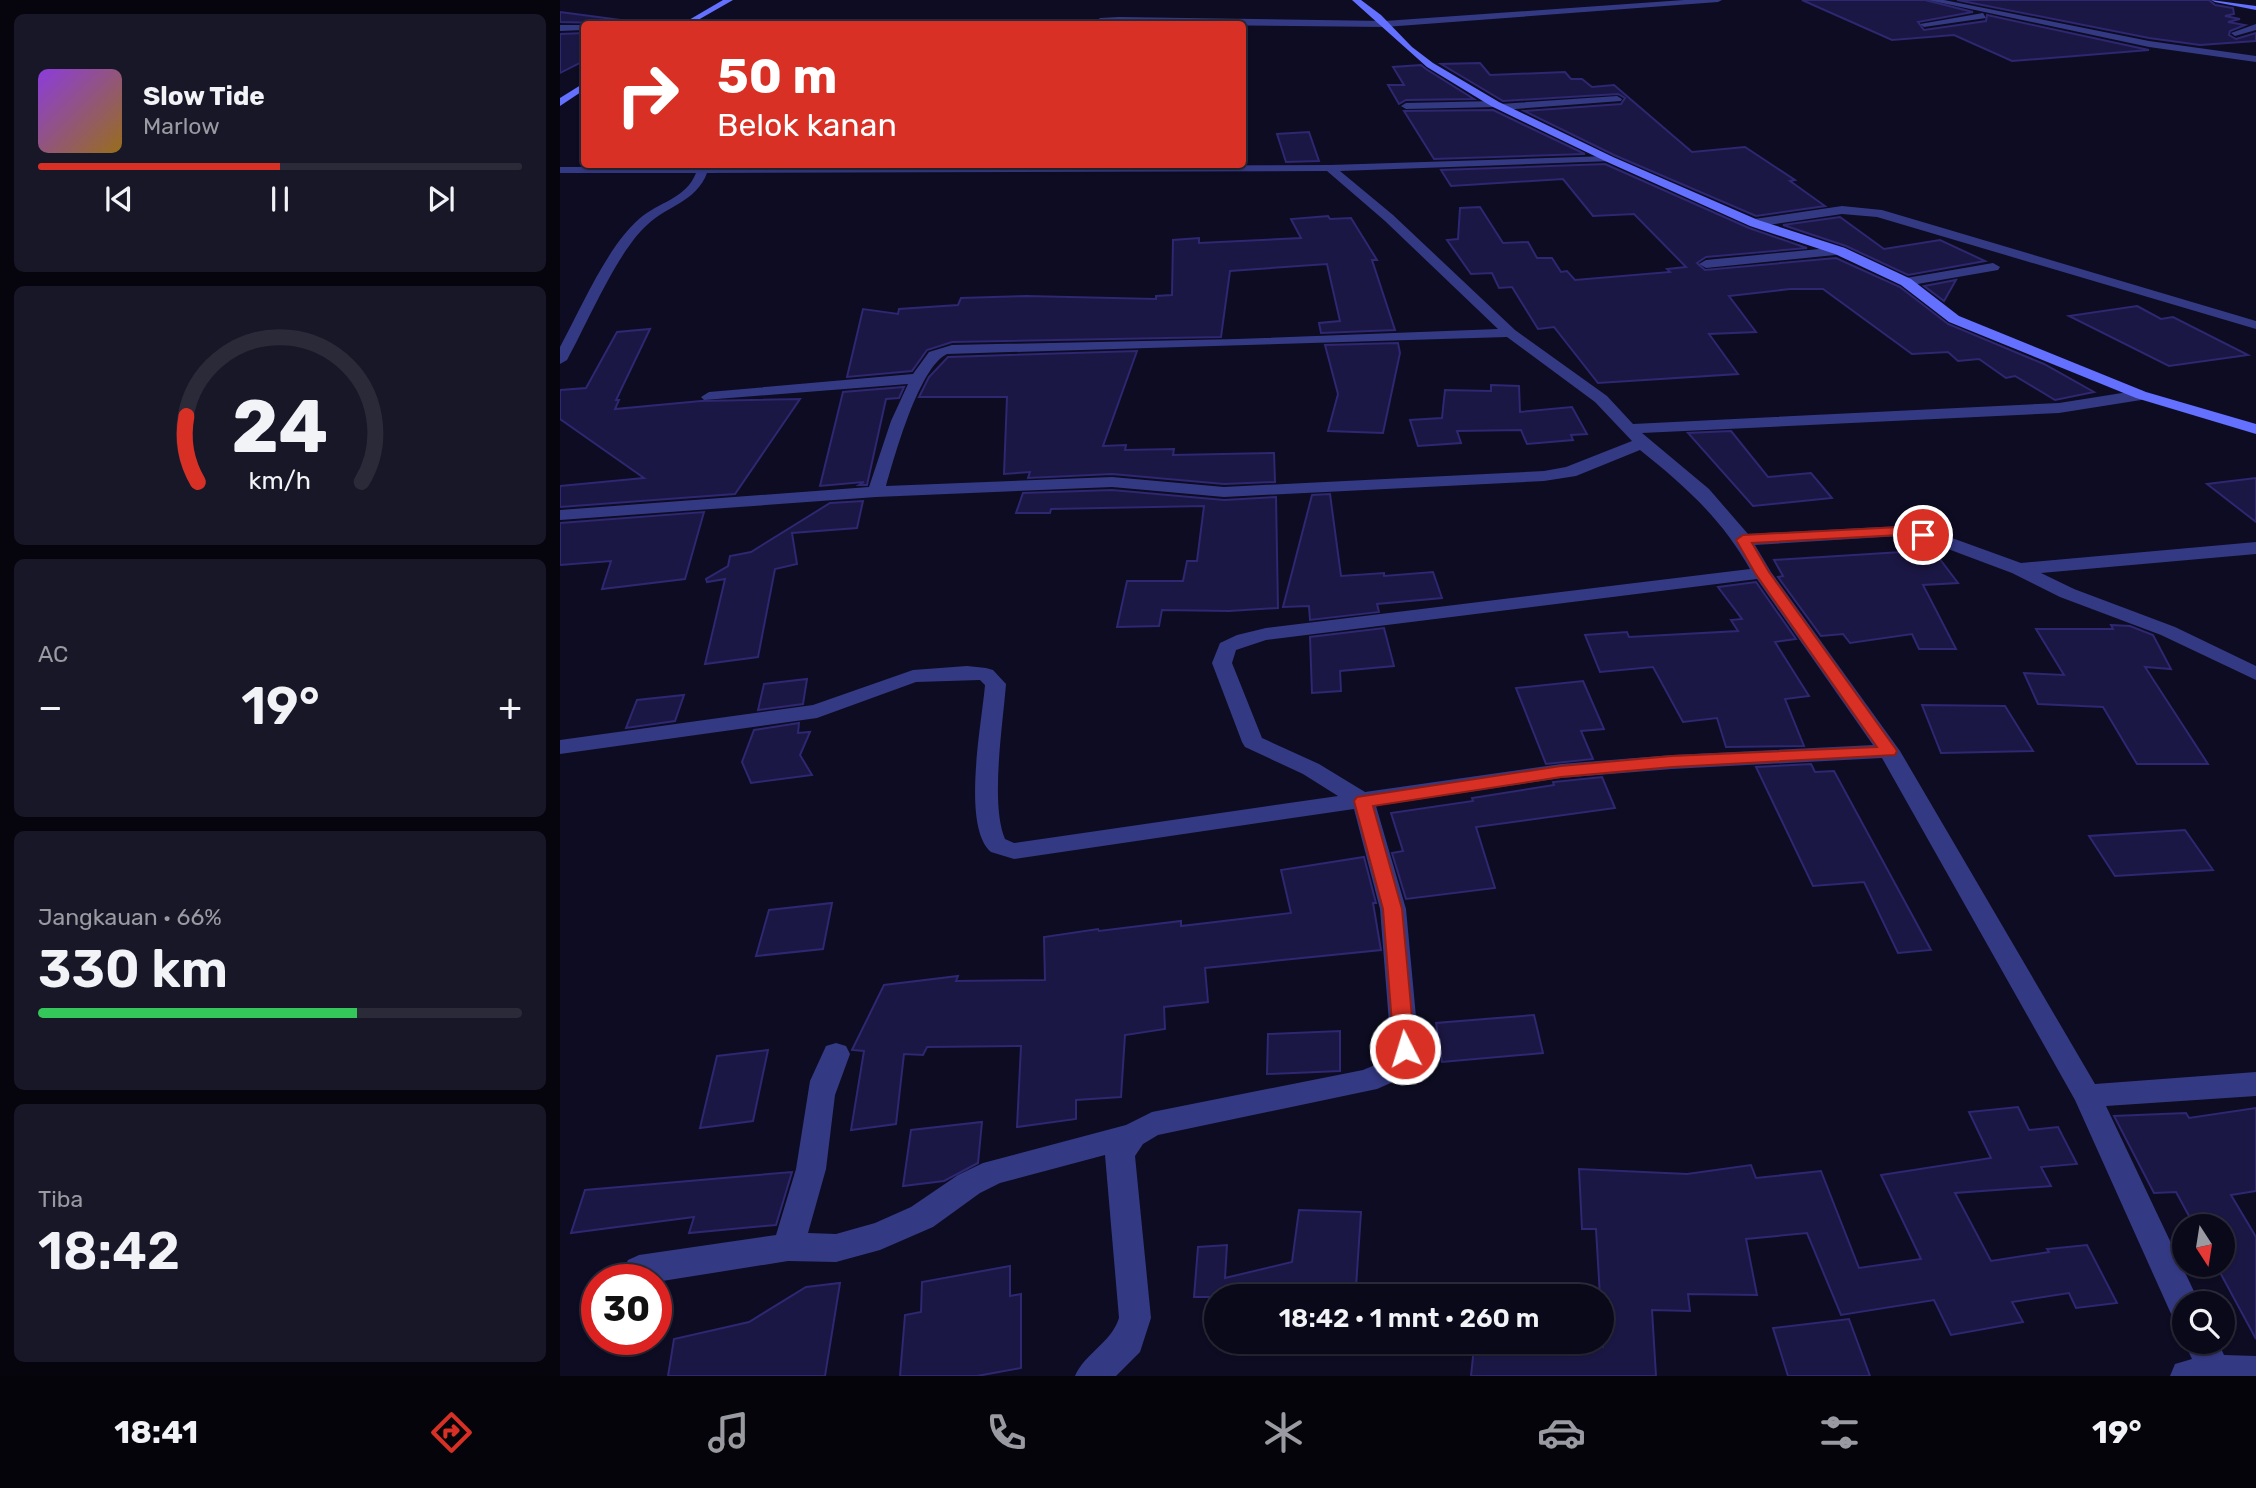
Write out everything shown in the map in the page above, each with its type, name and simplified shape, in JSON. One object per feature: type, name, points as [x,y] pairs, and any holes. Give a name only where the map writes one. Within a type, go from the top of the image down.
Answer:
[{"type":"street","points":[[691,21],[729,0]]},
{"type":"street","points":[[1356,0],[1430,65],[1498,105],[1609,159],[1754,223],[1840,251],[1906,282],[1954,319],[2141,395],[2256,429]]},
{"type":"street","points":[[1246,22],[1385,24],[1718,0]]},
{"type":"street","points":[[1932,0],[2149,44],[2256,59]]},
{"type":"street","points":[[2215,0],[2256,8]]},
{"type":"street","points":[[1924,24],[2003,14]]},
{"type":"street","points":[[1100,21],[1186,21]]},
{"type":"street","points":[[560,27],[581,28]]},
{"type":"street","points":[[2235,33],[2256,27]]},
{"type":"street","points":[[560,103],[581,88]]},
{"type":"street","points":[[1406,106],[1617,99]]},
{"type":"street","points":[[1246,167],[1330,168],[1609,159]]},
{"type":"street","points":[[560,170],[801,168]]},
{"type":"street","points":[[1330,168],[1389,218],[1510,332],[1601,399],[1635,436],[1703,493],[1743,540],[1762,573],[1889,751],[2087,1096],[2178,1291]]},
{"type":"street","points":[[561,357],[627,237],[646,219],[690,193],[697,185],[703,169]]},
{"type":"street","points":[[1754,223],[1842,210],[1878,213],[2256,325]]},
{"type":"street","points":[[1706,264],[1840,251]]},
{"type":"street","points":[[1906,282],[1993,267]]},
{"type":"street","points":[[876,492],[900,421],[920,378],[940,351],[1510,332]]},
{"type":"street","points":[[709,397],[920,378]]},
{"type":"street","points":[[560,515],[876,492],[1112,482],[1224,492],[1544,476],[1570,472],[1635,436],[2059,408],[2141,395]]},
{"type":"street","points":[[1743,540],[1900,531],[1946,542],[2019,569],[2067,593],[2168,631],[2256,674]]},
{"type":"street","points":[[2019,569],[2256,548]]},
{"type":"street","points":[[672,1265],[788,1247],[836,1248],[880,1236],[922,1217],[969,1184],[995,1171],[1133,1135],[1152,1124],[1367,1081],[1392,1070],[1405,1049],[1393,909],[1363,801],[1311,769],[1253,742],[1222,663],[1227,647],[1244,639],[1266,634],[1762,573]]},
{"type":"street","points":[[560,747],[817,711],[914,676],[967,672],[986,674],[996,684],[986,815],[993,842],[1003,850],[1014,852],[1561,771],[1672,762],[1889,751]]},
{"type":"street","points":[[788,1247],[811,1168],[815,1119],[827,1069],[836,1054]]},
{"type":"street","points":[[2087,1096],[2256,1084]]},
{"type":"street","points":[[1091,1376],[1128,1341],[1135,1318],[1120,1154],[1133,1135]]},
{"type":"street","points":[[2205,1366],[2256,1373]]},
{"type":"building","points":[[1802,0],[1925,0],[1973,12],[1918,22],[1924,30],[1986,21],[1987,15],[2149,50],[2012,61],[1954,35],[1892,40]]},
{"type":"building","points":[[1957,0],[2209,0],[2215,5],[2233,8],[2234,14],[2225,16],[2240,19],[2228,22],[2245,25],[2230,31],[2229,35],[2236,39],[2256,33],[2256,41],[2200,45],[2149,38]]},
{"type":"building","points":[[560,12],[628,21],[581,22],[560,22]]},
{"type":"building","points":[[581,33],[581,62],[560,73],[560,34]]},
{"type":"building","points":[[1480,63],[1490,75],[1565,72],[1571,79],[1582,79],[1592,87],[1614,85],[1692,152],[1745,147],[1795,180],[1790,181],[1825,206],[1756,216],[1614,155],[1524,111],[1621,104],[1625,98],[1618,94],[1503,101],[1441,64]]},
{"type":"building","points":[[1421,65],[1474,99],[1406,100],[1399,104],[1388,85],[1404,85],[1393,67]]},
{"type":"building","points":[[1493,110],[1585,154],[1434,159],[1404,111]]},
{"type":"building","points":[[1309,132],[1319,161],[1286,162],[1277,134]]},
{"type":"building","points":[[1605,164],[1749,228],[1807,248],[1706,257],[1697,263],[1705,270],[1836,258],[1900,287],[1948,324],[2044,364],[2094,392],[2055,400],[2015,376],[2006,378],[1979,359],[1958,361],[1948,352],[1912,354],[1823,289],[1790,289],[1729,296],[1756,332],[1709,334],[1738,374],[1598,383],[1554,327],[1538,329],[1512,287],[1499,288],[1492,273],[1471,274],[1447,240],[1458,239],[1460,208],[1480,207],[1503,243],[1528,242],[1537,258],[1552,258],[1561,272],[1567,271],[1575,280],[1670,272],[1667,269],[1686,267],[1634,214],[1593,216],[1563,179],[1451,186],[1441,170]]},
{"type":"building","points":[[1328,216],[1330,219],[1351,218],[1377,260],[1372,260],[1395,330],[1321,333],[1319,323],[1340,321],[1327,264],[1230,271],[1221,337],[952,342],[927,350],[912,371],[847,377],[863,309],[898,314],[899,309],[958,305],[961,298],[1026,296],[1156,299],[1156,296],[1172,295],[1173,240],[1199,238],[1199,243],[1301,238],[1291,219]]},
{"type":"building","points":[[1840,217],[1884,249],[1940,240],[1985,261],[1908,275],[1846,246],[1783,225]]},
{"type":"building","points":[[1956,280],[1944,301],[1924,286]]},
{"type":"building","points":[[2137,306],[2161,319],[2173,317],[2248,355],[2169,366],[2069,316]]},
{"type":"building","points":[[650,329],[616,400],[619,400],[615,409],[701,401],[800,399],[735,494],[560,507],[560,486],[644,478],[560,419],[560,390],[586,388],[617,332]]},
{"type":"building","points":[[1398,343],[1400,353],[1383,433],[1328,431],[1338,394],[1325,345]]},
{"type":"building","points":[[1137,351],[1103,446],[1126,445],[1125,450],[1174,449],[1173,455],[1274,453],[1275,482],[1224,484],[1112,474],[1028,478],[1030,472],[1004,474],[1007,397],[919,397],[929,377],[948,357]]},
{"type":"building","points":[[1491,385],[1519,386],[1520,412],[1572,407],[1587,434],[1571,435],[1573,440],[1527,444],[1521,430],[1457,431],[1461,443],[1418,446],[1410,420],[1442,418],[1445,390],[1491,391]]},
{"type":"building","points":[[904,387],[899,398],[886,399],[867,485],[859,485],[864,482],[820,486],[843,392]]},
{"type":"building","points":[[1731,431],[1768,477],[1811,473],[1832,498],[1753,506],[1688,433]]},
{"type":"building","points":[[2256,478],[2256,522],[2207,484]]},
{"type":"building","points":[[1112,490],[1224,500],[1276,497],[1278,608],[1229,611],[1162,610],[1159,626],[1117,627],[1127,581],[1183,581],[1187,561],[1197,561],[1204,506],[1051,509],[1050,513],[1016,513],[1023,493]]},
{"type":"building","points":[[1330,494],[1341,576],[1433,572],[1442,598],[1377,604],[1379,612],[1310,620],[1309,606],[1283,607],[1312,495]]},
{"type":"building","points":[[863,501],[857,528],[792,533],[797,564],[775,569],[758,657],[705,664],[725,579],[707,582],[706,579],[728,566],[730,556],[751,552],[830,503]]},
{"type":"building","points":[[704,512],[685,579],[602,589],[611,561],[560,565],[560,523]]},
{"type":"building","points":[[1933,550],[1958,583],[1923,585],[1956,649],[1919,649],[1912,634],[1850,643],[1843,634],[1821,636],[1778,577],[1783,576],[1774,560]]},
{"type":"building","points":[[1756,582],[1796,639],[1775,642],[1809,696],[1785,699],[1804,746],[1726,747],[1717,718],[1683,722],[1653,667],[1600,672],[1585,635],[1627,632],[1629,637],[1738,631],[1731,620],[1742,619],[1718,587]]},
{"type":"building","points":[[2111,625],[2130,626],[2153,635],[2171,669],[2145,667],[2208,764],[2137,764],[2103,707],[2038,704],[2024,673],[2064,675],[2036,629],[2113,629]]},
{"type":"building","points":[[1384,628],[1394,666],[1340,671],[1341,691],[1312,693],[1310,637]]},
{"type":"building","points":[[807,679],[803,704],[758,710],[764,684]]},
{"type":"building","points":[[1583,681],[1604,729],[1581,731],[1593,759],[1546,764],[1516,688]]},
{"type":"building","points":[[684,695],[675,721],[626,728],[637,700]]},
{"type":"building","points":[[1922,705],[2005,706],[2033,751],[1941,753]]},
{"type":"building","points":[[799,723],[798,733],[810,732],[800,755],[812,775],[751,783],[742,762],[754,730]]},
{"type":"building","points":[[1811,764],[1815,772],[1834,771],[1931,950],[1898,953],[1864,882],[1813,886],[1756,767]]},
{"type":"building","points":[[1602,777],[1615,808],[1476,827],[1495,888],[1406,899],[1392,853],[1403,851],[1391,813],[1473,801],[1472,798],[1554,785],[1553,782]]},
{"type":"building","points":[[2185,830],[2213,870],[2115,876],[2089,836]]},
{"type":"building","points":[[1364,857],[1376,903],[1373,903],[1381,950],[1205,968],[1208,1002],[1164,1007],[1165,1029],[1125,1035],[1121,1097],[1076,1100],[1076,1119],[1017,1127],[1021,1046],[927,1047],[923,1055],[904,1054],[896,1124],[851,1130],[864,1051],[852,1050],[884,985],[958,976],[956,981],[1045,980],[1044,937],[1098,929],[1181,921],[1181,926],[1291,913],[1281,870]]},
{"type":"building","points":[[832,903],[823,949],[756,956],[769,910]]},
{"type":"building","points":[[1534,1015],[1543,1053],[1442,1062],[1436,1023]]},
{"type":"building","points":[[1340,1031],[1340,1071],[1267,1074],[1268,1034]]},
{"type":"building","points":[[768,1050],[753,1121],[700,1128],[717,1056]]},
{"type":"building","points":[[2018,1107],[2029,1130],[2058,1127],[2077,1164],[2041,1167],[2051,1186],[1955,1193],[1991,1261],[2049,1252],[2047,1249],[2087,1245],[2117,1303],[2076,1308],[2069,1293],[2012,1302],[2023,1322],[1951,1335],[1934,1300],[1841,1315],[1807,1233],[1746,1239],[1757,1295],[1688,1294],[1690,1311],[1652,1310],[1656,1376],[1471,1376],[1473,1354],[1614,1354],[1614,1284],[1599,1284],[1596,1229],[1582,1229],[1579,1169],[1687,1174],[1751,1165],[1756,1178],[1821,1171],[1859,1268],[1921,1259],[1881,1175],[1991,1158],[1969,1112]]},
{"type":"building","points":[[2256,1108],[2256,1191],[2231,1195],[2256,1237],[2256,1339],[2235,1300],[2235,1291],[2230,1291],[2223,1278],[2235,1278],[2235,1214],[2188,1214],[2176,1192],[2154,1193],[2114,1116],[2186,1113],[2189,1118]]},
{"type":"building","points":[[982,1122],[978,1163],[944,1181],[903,1186],[911,1130]]},
{"type":"building","points":[[792,1172],[776,1225],[689,1233],[694,1217],[571,1233],[585,1190]]},
{"type":"building","points":[[1299,1210],[1361,1212],[1356,1284],[1204,1284],[1204,1297],[1194,1297],[1198,1247],[1227,1245],[1225,1278],[1292,1262]]},
{"type":"building","points":[[1010,1266],[1010,1296],[1021,1294],[1021,1368],[977,1376],[900,1376],[905,1315],[921,1312],[922,1282]]},
{"type":"building","points":[[840,1283],[825,1376],[668,1376],[674,1339],[749,1322],[806,1287]]},
{"type":"building","points":[[1849,1319],[1870,1376],[1788,1376],[1773,1328]]},
{"type":"route","points":[[1405,1049],[1393,909],[1363,801],[1561,771],[1672,762],[1889,751],[1762,573],[1743,540],[1900,531],[1923,535]]}]
